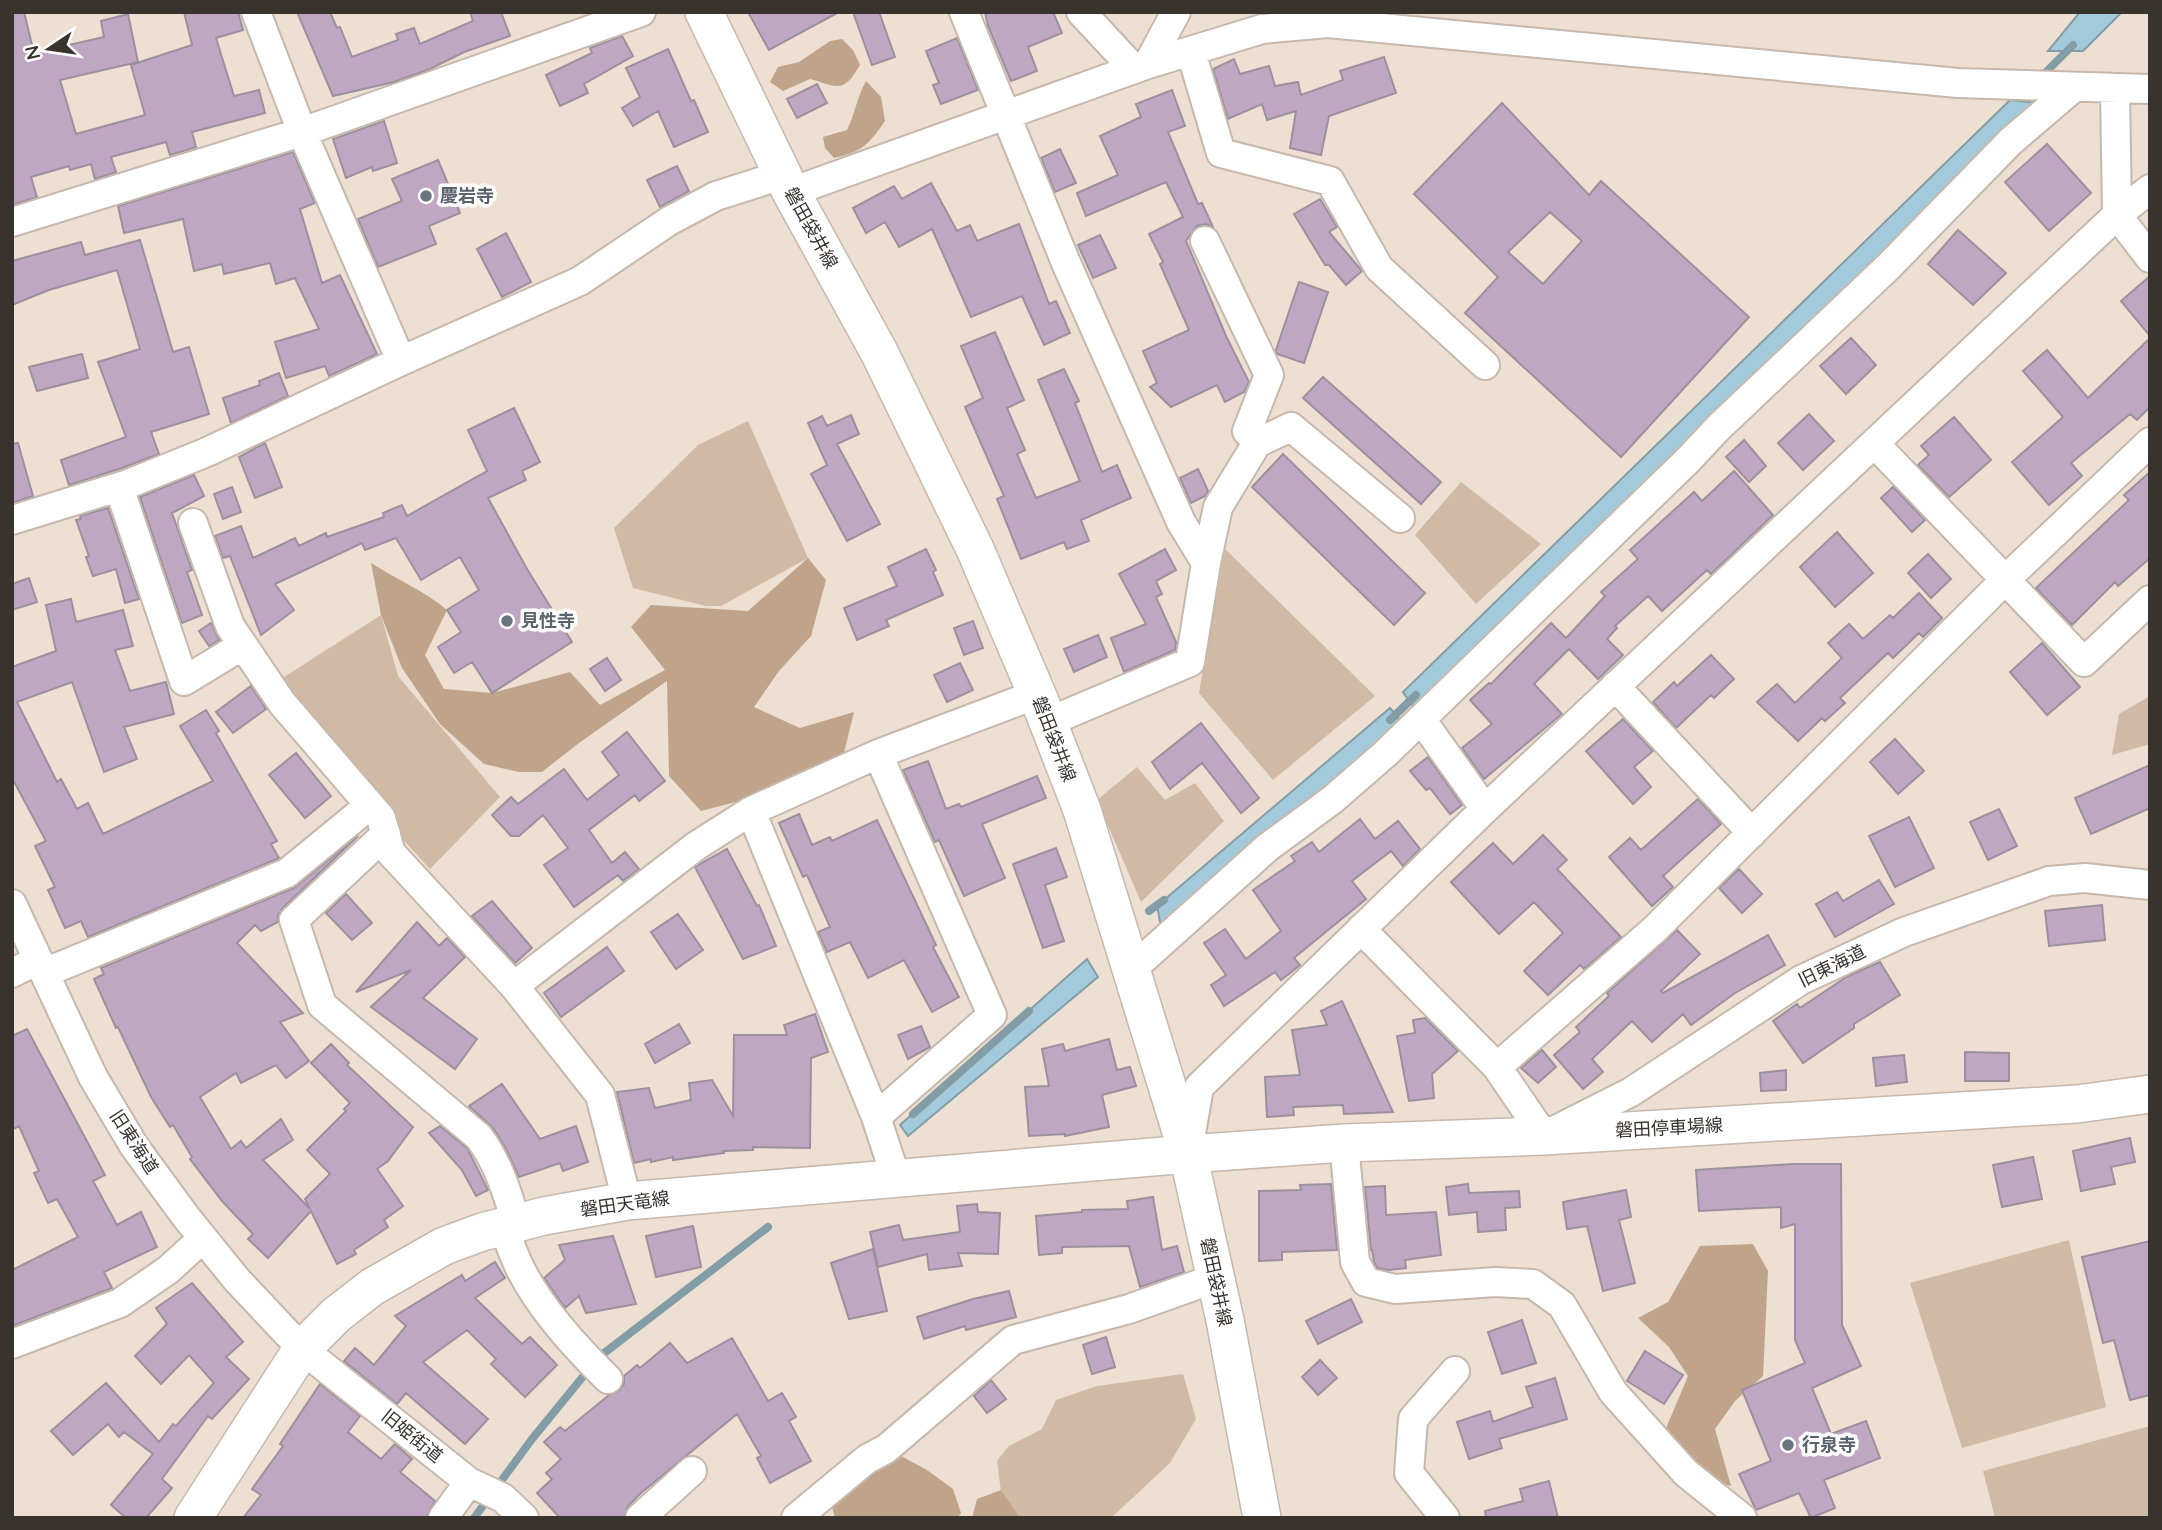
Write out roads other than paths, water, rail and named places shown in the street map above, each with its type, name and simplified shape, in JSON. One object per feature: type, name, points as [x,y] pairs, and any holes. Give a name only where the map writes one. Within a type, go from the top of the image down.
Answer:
[{"type":"main road","name":"磐田袋井線","points":[[704,12],[787,183],[879,352],[975,549],[1043,708],[1082,810],[1188,1154],[1216,1278],[1262,1518]]},
{"type":"main road","name":"磐田停車場線","points":[[1188,1154],[1344,1143],[1544,1136],[2077,1104],[2150,1094]]},
{"type":"main road","name":"磐田天竜線","points":[[193,1518],[302,1349],[336,1315],[372,1287],[444,1246],[510,1224],[627,1201],[1188,1154]]},
{"type":"street","points":[[256,12],[302,132],[401,360]]},
{"type":"street","points":[[12,222],[302,132],[641,12]]},
{"type":"street","points":[[964,12],[1066,263],[1181,522],[1206,563]]},
{"type":"street","points":[[1081,12],[1141,66]]},
{"type":"street","points":[[1141,66],[1176,12]]},
{"type":"street","points":[[12,520],[118,487],[207,452],[401,360],[580,281],[669,221],[716,195],[787,183],[1007,115],[1141,66],[1262,29],[1328,23],[1958,83],[2150,89]]},
{"type":"street","points":[[1191,52],[1221,153],[1330,181],[1379,268],[1485,365]]},
{"type":"street","points":[[1132,969],[1268,847],[1332,800],[1421,719],[1718,428],[1888,267],[2010,142],[2068,87]]},
{"type":"street","points":[[2115,89],[2118,215],[2150,258]]},
{"type":"street","points":[[1188,1154],[1199,1087],[1615,686],[2118,215],[2150,189]]},
{"type":"street","points":[[1205,241],[1269,375],[1247,430],[1257,443]]},
{"type":"street","points":[[514,986],[696,846],[751,811],[878,754],[1043,708],[1190,662],[1218,507],[1257,443],[1291,428],[1400,518]]},
{"type":"street","points":[[1497,1067],[1655,929],[2004,581],[2150,442]]},
{"type":"street","points":[[1875,444],[2084,662],[2150,600]]},
{"type":"street","points":[[118,487],[184,681],[243,646]]},
{"type":"street","points":[[193,523],[230,626],[282,703],[382,818],[391,853],[514,986],[600,1095],[627,1201]]},
{"type":"street","points":[[1615,686],[1752,833]]},
{"type":"street","points":[[1421,719],[1485,809]]},
{"type":"street","points":[[876,1117],[992,1015],[878,754]]},
{"type":"street","points":[[12,973],[41,967],[287,873],[370,805]]},
{"type":"street","points":[[751,811],[876,1117],[896,1178]]},
{"type":"street","points":[[386,834],[294,920],[322,1005],[479,1137],[496,1164],[522,1273],[579,1351],[608,1379]]},
{"type":"street","name":"旧東海道","points":[[1544,1136],[1631,1093],[1801,980],[1905,932],[2049,881],[2085,878],[2150,884]]},
{"type":"street","name":"旧東海道","points":[[12,904],[93,1077],[134,1146],[202,1238],[237,1280],[302,1349]]},
{"type":"street","points":[[1361,929],[1497,1067],[1544,1136]]},
{"type":"street","points":[[1344,1143],[1355,1262],[1366,1282],[1395,1289],[1495,1282],[1533,1284],[1562,1305],[1613,1392],[1686,1473],[1742,1518]]},
{"type":"street","points":[[12,1344],[120,1303],[168,1269],[202,1238]]},
{"type":"street","points":[[796,1518],[866,1459],[886,1449],[1013,1340],[1129,1309],[1216,1278]]},
{"type":"street","name":"旧姫街道","points":[[302,1349],[469,1482],[503,1498],[524,1518]]},
{"type":"street","points":[[1445,1518],[1409,1473],[1413,1419],[1455,1371]]},
{"type":"street","points":[[640,1518],[692,1471]]},
{"type":"street","points":[[443,1518],[469,1482]]},
{"type":"water","points":[[2080,12],[2122,12],[2083,51],[2048,51]]},
{"type":"water","points":[[2010,100],[2038,103],[1417,712],[1403,692]]},
{"type":"water","points":[[1390,708],[1409,731],[1162,932],[1157,906]]},
{"type":"water","points":[[1087,959],[1098,977],[908,1136],[900,1125]]},
{"type":"waterway","points":[[2040,78],[2073,45]]},
{"type":"waterway","points":[[1390,720],[1416,695]]},
{"type":"waterway","points":[[1149,911],[1164,900]]},
{"type":"waterway","points":[[913,1114],[1029,1011]]},
{"type":"waterway","points":[[474,1518],[532,1439],[599,1357],[768,1227]]},
{"type":"place","name":"慶岩寺","points":[[426,196]]},
{"type":"place","name":"見性寺","points":[[507,621]]},
{"type":"place","name":"行泉寺","points":[[1788,1445]]}]
